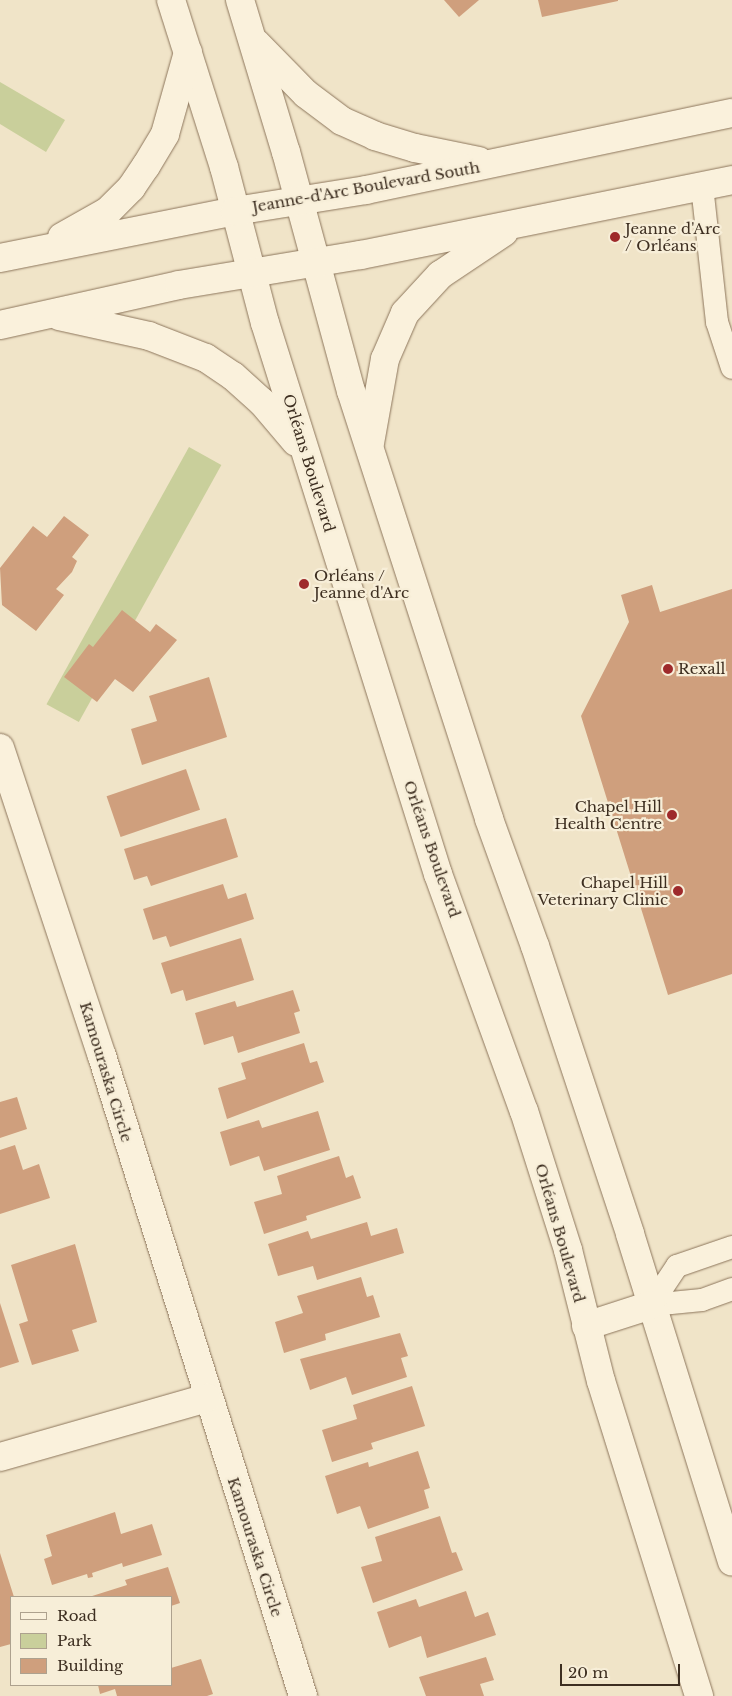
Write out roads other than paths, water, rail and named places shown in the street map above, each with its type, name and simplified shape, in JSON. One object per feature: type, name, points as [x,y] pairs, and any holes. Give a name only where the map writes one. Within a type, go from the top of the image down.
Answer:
[{"type":"main road","name":"Orléans Boulevard","points":[[171,0],[188,51],[235,211],[250,272],[305,453],[438,874],[524,1112],[568,1250],[586,1326],[699,1696]]},
{"type":"main road","points":[[240,0],[299,200],[314,262],[370,447],[489,819],[538,956],[732,1562]]},
{"type":"main road","points":[[253,40],[306,94],[342,121],[375,136],[415,148],[496,163]]},
{"type":"main road","points":[[28,253],[74,232],[108,210],[132,188],[165,134],[188,51]]},
{"type":"main road","name":"Jeanne-d'Arc Boulevard South","points":[[0,258],[235,211],[496,163],[732,113]]},
{"type":"main road","points":[[0,324],[250,272],[314,262],[525,222],[732,180]]},
{"type":"main road","points":[[370,447],[386,359],[405,314],[440,275],[490,240],[525,222]]},
{"type":"main road","points":[[45,314],[149,336],[206,358],[233,376],[262,402],[305,453]]},
{"type":"main road","name":"Kamouraska Circle","points":[[0,748],[102,1056],[207,1398],[303,1696]]},
{"type":"main road","points":[[586,1326],[651,1305]]},
{"type":"main road","points":[[0,1457],[207,1398]]},
{"type":"lane","points":[[702,186],[718,322],[732,368]]},
{"type":"lane","points":[[651,1305],[677,1266],[732,1247]]},
{"type":"lane","points":[[651,1305],[702,1300],[732,1289]]},
{"type":"place","name":"Jeanne d'Arc / Orléans","points":[[615,237]]},
{"type":"place","name":"Orléans / Jeanne d'Arc","points":[[304,584]]},
{"type":"place","name":"Rexall","points":[[668,669]]},
{"type":"place","name":"Chapel Hill Health Centre","points":[[672,815]]},
{"type":"place","name":"Chapel Hill Veterinary Clinic","points":[[678,891]]}]
